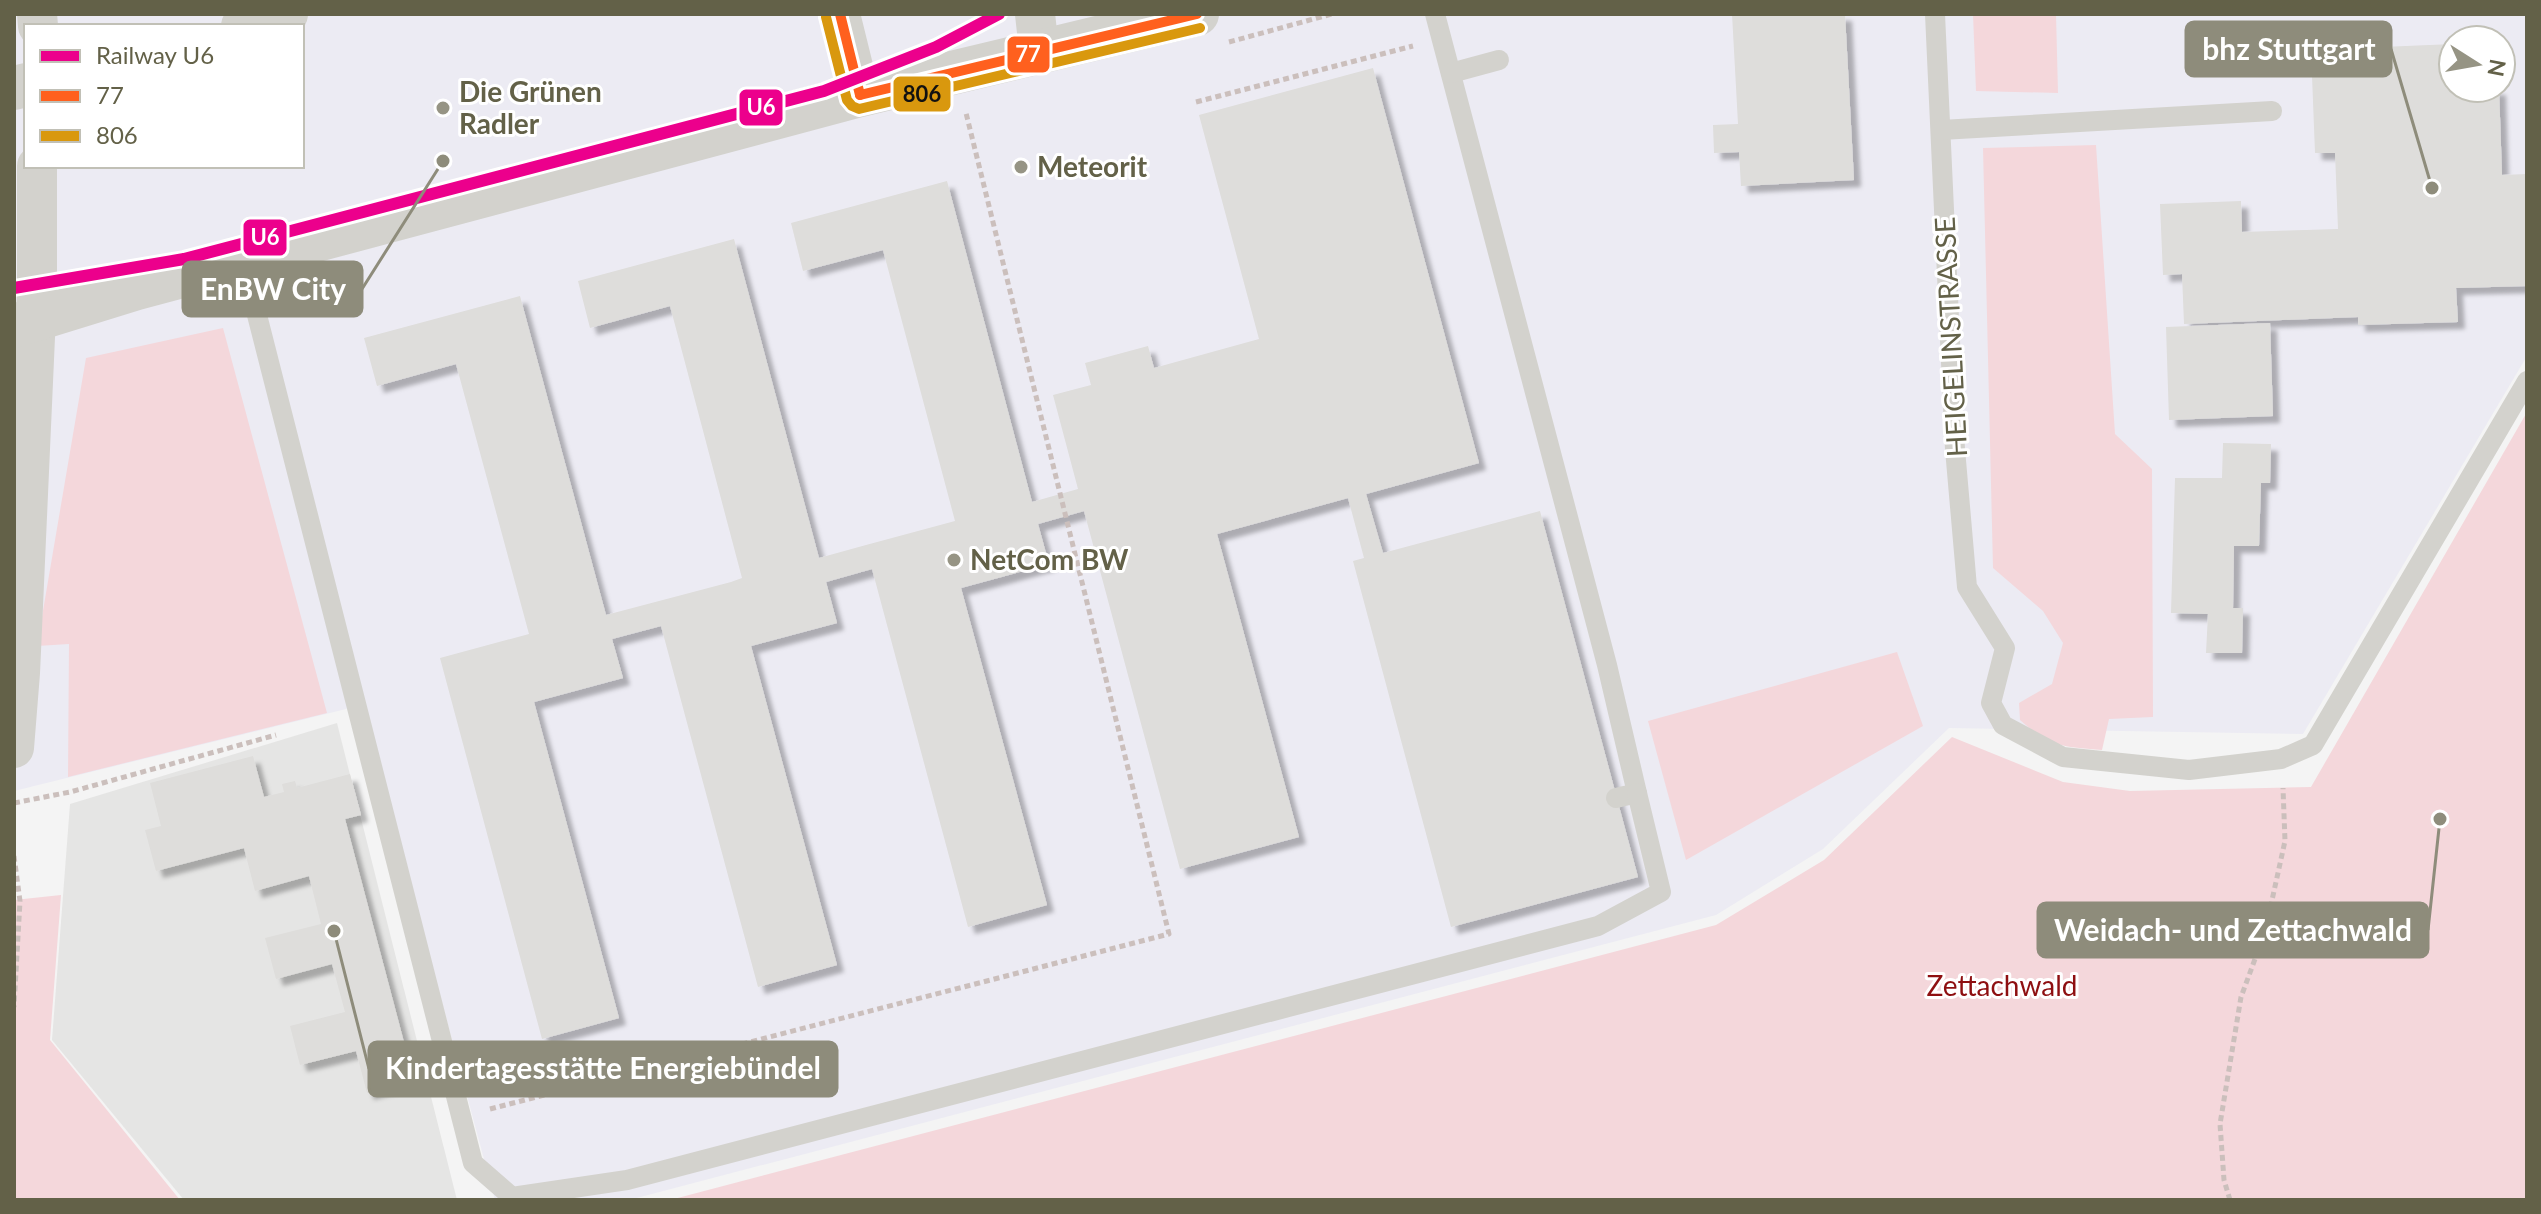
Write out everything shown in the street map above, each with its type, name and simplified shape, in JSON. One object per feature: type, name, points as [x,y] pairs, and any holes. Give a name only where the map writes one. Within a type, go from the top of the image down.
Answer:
[{"type":"street","points":[[250,24],[286,14]]},
{"type":"street","points":[[840,14],[860,95]]},
{"type":"street","points":[[25,323],[137,288],[860,95],[1056,30],[1197,14]]},
{"type":"street","points":[[14,748],[20,673],[25,323],[37,168]]},
{"type":"lane","points":[[243,260],[473,1163],[512,1197],[627,1180],[1598,926],[1661,892],[1607,665],[1435,14]]},
{"type":"lane","name":"HEIGELINSTRASSE","points":[[1935,14],[1955,449],[1967,587],[2005,648],[1991,703],[2003,725],[2063,757],[2189,770],[2281,759]]},
{"type":"lane","points":[[1451,73],[1499,60]]},
{"type":"lane","points":[[1941,130],[2272,111]]},
{"type":"lane","points":[[2281,759],[2313,745],[2527,381]]},
{"type":"lane","points":[[1616,798],[1637,793]]},
{"type":"path","points":[[1196,102],[1441,39]]},
{"type":"path","points":[[461,1117],[1169,934],[966,113]]},
{"type":"path","points":[[14,803],[70,792],[276,735]]},
{"type":"path","points":[[2230,1200],[2224,1180],[2220,1124],[2241,997],[2265,932],[2285,841],[2281,759]]},
{"type":"path","points":[[14,856],[20,901],[14,1007]]},
{"type":"shaded area","points":[[14,14],[2527,14],[2527,356],[2303,734],[1949,728],[1823,849],[1716,915],[629,1200],[495,1200],[362,705],[14,791]]},
{"type":"shaded area","points":[[337,723],[457,1200],[184,1200],[52,1040],[70,804]]},
{"type":"green space","points":[[1973,14],[2056,14],[2058,93],[1976,91]]},
{"type":"green space","points":[[2096,145],[2115,434],[2152,469],[2153,717],[2109,719],[2102,750],[2049,741],[2020,720],[2019,703],[2052,684],[2063,643],[2043,611],[1993,568],[1983,148]]},
{"type":"green space","points":[[223,328],[327,713],[68,777],[69,644],[37,646],[86,358]]},
{"type":"green space","name":"Zettachwald","points":[[2527,412],[2527,1200],[670,1200],[1716,925],[1824,860],[1952,737],[2063,782],[2130,791],[2311,787]]},
{"type":"green space","points":[[1897,652],[1923,726],[1686,860],[1648,721]]},
{"type":"green space","points":[[61,895],[50,1040],[180,1200],[14,1200],[14,900]]},
{"type":"building","points":[[1732,14],[1845,14],[1854,180],[1741,186],[1739,152],[1714,153],[1713,125],[1738,124]]},
{"type":"building","points":[[2437,45],[2437,104],[2500,104],[2502,175],[2527,174],[2527,286],[2456,288],[2458,322],[2358,325],[2358,317],[2184,324],[2182,274],[2163,275],[2160,204],[2241,201],[2242,232],[2338,229],[2335,153],[2315,153],[2311,50]]},
{"type":"building","points":[[1373,68],[1479,463],[1366,494],[1383,553],[1540,511],[1638,877],[1451,927],[1353,561],[1364,558],[1348,498],[1217,534],[1299,837],[1180,869],[1084,511],[1038,524],[1049,564],[961,588],[1047,905],[968,927],[872,569],[826,582],[837,623],[751,646],[837,965],[758,987],[661,626],[612,639],[623,678],[534,702],[619,1018],[542,1039],[440,658],[529,634],[456,364],[377,386],[364,338],[520,296],[606,615],[731,582],[742,578],[670,306],[590,328],[578,281],[734,239],[819,558],[955,521],[883,250],[803,271],[791,223],[947,181],[1032,502],[1078,489],[1053,395],[1091,385],[1085,363],[1148,346],[1154,368],[1259,339],[1199,115]]},
{"type":"building","points":[[2270,323],[2273,416],[2169,420],[2166,327]]},
{"type":"building","points":[[2223,443],[2271,444],[2270,483],[2261,483],[2259,546],[2234,546],[2233,608],[2243,608],[2242,653],[2206,653],[2208,614],[2171,613],[2175,478],[2222,478]]},
{"type":"building","points":[[253,756],[264,797],[284,792],[282,784],[295,781],[297,788],[350,774],[361,815],[345,819],[414,1080],[367,1093],[356,1051],[300,1065],[290,1026],[345,1012],[332,964],[276,979],[265,938],[321,924],[309,876],[255,891],[244,848],[156,871],[145,830],[161,826],[150,783]]},
{"type":"rail line","name":"U6","points":[[14,288],[184,259],[824,91],[936,47],[999,14]]},
{"type":"transit line","name":"77","points":[[840,14],[860,95]]},
{"type":"transit line","name":"77","points":[[860,95],[1197,14]]},
{"type":"transit line","name":"806","points":[[826,17],[847,100],[859,109],[1200,28]]},
{"type":"place","name":"Die Grünen Radler","points":[[443,108]]},
{"type":"place","name":"EnBW City","points":[[443,161]]},
{"type":"place","name":"Meteorit","points":[[1021,167]]},
{"type":"place","name":"bhz Stuttgart","points":[[2432,188]]},
{"type":"place","name":"NetCom BW","points":[[954,560]]},
{"type":"place","name":"Weidach- und Zettachwald","points":[[2440,819]]},
{"type":"place","name":"Kindertagesstätte Energiebündel","points":[[334,931]]}]
